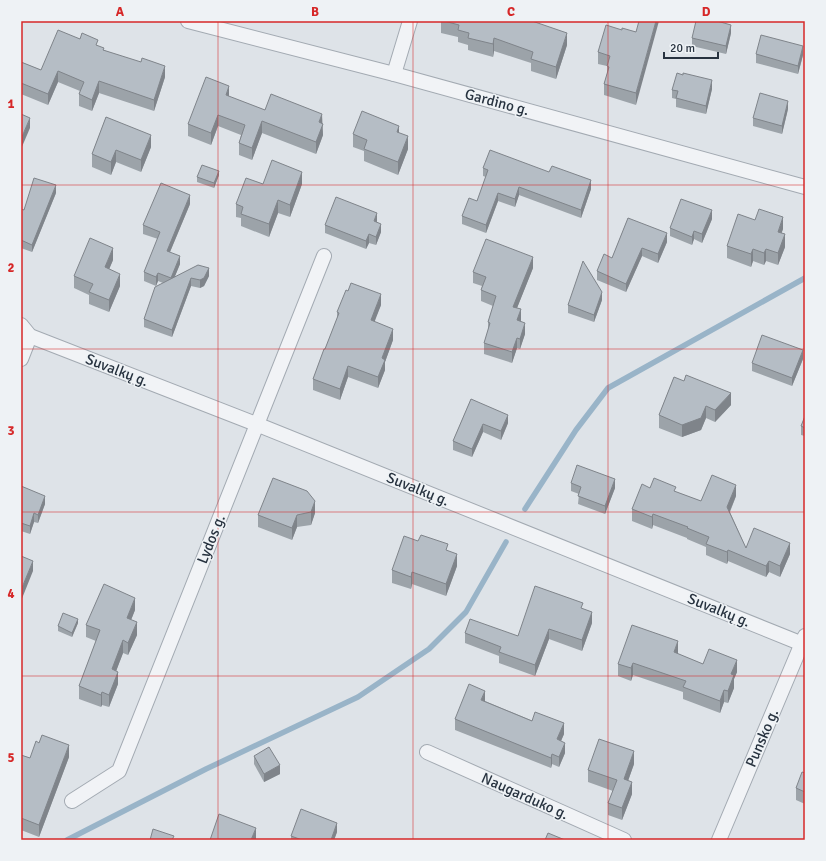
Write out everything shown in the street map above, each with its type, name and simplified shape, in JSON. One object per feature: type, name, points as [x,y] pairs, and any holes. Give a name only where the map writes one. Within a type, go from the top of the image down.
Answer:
[{"type":"street","name":"Gardino g.","points":[[188,21],[394,74],[805,187]]},
{"type":"street","points":[[394,74],[410,21]]},
{"type":"street","name":"Lydos g.","points":[[72,801],[119,771],[324,256]]},
{"type":"street","points":[[21,325],[30,336],[21,359]]},
{"type":"street","name":"Suvalkų g.","points":[[30,336],[804,641]]},
{"type":"street","name":"Punsko g.","points":[[719,840],[804,641]]},
{"type":"street","name":"Naugarduko g.","points":[[427,752],[624,840]]},
{"type":"building","points":[[444,21],[532,21],[567,33],[556,67],[531,59],[533,52],[494,38],[493,44],[468,38],[469,33],[458,30],[459,25]]},
{"type":"building","points":[[639,21],[656,21],[636,93],[604,84],[609,67],[607,66],[610,56],[598,52],[606,25],[622,30],[622,28],[636,32]]},
{"type":"building","points":[[696,21],[717,21],[731,25],[726,46],[692,38]]},
{"type":"building","points":[[58,30],[80,39],[82,33],[98,40],[96,45],[104,48],[103,50],[141,62],[142,58],[165,66],[154,100],[99,81],[92,100],[79,94],[84,82],[58,71],[48,94],[21,83],[21,62],[41,70]]},
{"type":"building","points":[[761,35],[803,46],[798,66],[756,54]]},
{"type":"building","points":[[677,73],[712,80],[706,106],[676,98],[678,91],[672,90]]},
{"type":"building","points":[[206,77],[229,86],[226,95],[265,110],[271,94],[322,114],[319,122],[323,124],[316,142],[262,121],[252,148],[239,143],[245,125],[218,115],[211,133],[188,124]]},
{"type":"building","points":[[760,93],[788,101],[782,126],[753,118]]},
{"type":"building","points":[[362,111],[399,126],[397,132],[408,136],[398,162],[364,149],[367,140],[353,134]]},
{"type":"building","points":[[21,114],[30,118],[21,139]]},
{"type":"building","points":[[106,117],[151,135],[141,160],[116,150],[111,162],[92,154]]},
{"type":"building","points":[[490,150],[549,172],[552,166],[591,180],[581,210],[519,187],[515,199],[498,193],[486,225],[462,216],[469,198],[477,201],[488,170],[483,168]]},
{"type":"building","points":[[272,160],[302,172],[290,205],[278,200],[269,224],[241,214],[243,207],[236,204],[246,178],[263,184]]},
{"type":"building","points":[[202,165],[219,171],[214,183],[197,177]]},
{"type":"building","points":[[34,178],[56,185],[32,245],[21,240],[21,209],[24,210]]},
{"type":"building","points":[[161,183],[190,195],[167,251],[180,256],[171,278],[158,273],[156,277],[144,272],[160,232],[143,225]]},
{"type":"building","points":[[336,197],[377,213],[374,221],[381,224],[376,237],[369,234],[366,241],[325,225]]},
{"type":"building","points":[[681,199],[712,210],[702,234],[694,231],[692,237],[670,228]]},
{"type":"building","points":[[759,209],[783,217],[778,232],[785,234],[778,253],[766,249],[764,253],[753,249],[751,254],[727,246],[738,214],[755,220]]},
{"type":"building","points":[[628,218],[667,233],[658,254],[642,248],[626,284],[597,271],[604,254],[612,258]]},
{"type":"building","points":[[90,238],[113,248],[105,267],[120,274],[109,300],[89,292],[93,284],[74,276]]},
{"type":"building","points":[[486,239],[533,257],[513,307],[521,309],[517,320],[525,323],[520,339],[517,338],[512,352],[484,343],[490,323],[488,322],[496,296],[481,290],[486,277],[473,272]]},
{"type":"building","points":[[583,261],[602,292],[594,315],[568,305]]},
{"type":"building","points":[[198,265],[209,268],[204,278],[200,280],[191,278],[172,330],[144,319],[155,287]]},
{"type":"building","points":[[351,283],[381,294],[371,320],[393,329],[382,358],[385,360],[378,377],[348,366],[340,389],[313,379],[339,313],[337,312],[346,290],[348,291]]},
{"type":"building","points":[[762,335],[803,350],[792,378],[752,363]]},
{"type":"building","points":[[686,375],[731,393],[715,410],[706,406],[701,418],[682,425],[659,415],[674,377],[684,381]]},
{"type":"building","points":[[471,399],[508,415],[501,431],[483,424],[472,449],[453,441]]},
{"type":"building","points":[[805,416],[805,428],[801,426]]},
{"type":"building","points":[[577,465],[615,479],[605,506],[578,496],[581,487],[571,483]]},
{"type":"building","points":[[712,475],[736,485],[727,507],[746,548],[754,528],[790,543],[780,566],[769,561],[766,566],[728,550],[727,552],[706,544],[709,537],[687,528],[688,527],[653,514],[652,517],[632,509],[642,484],[650,488],[654,478],[676,487],[674,491],[701,501]]},
{"type":"building","points":[[273,478],[307,491],[315,501],[311,512],[297,515],[292,528],[258,515]]},
{"type":"building","points":[[21,486],[45,496],[38,515],[34,513],[30,526],[21,523]]},
{"type":"building","points":[[421,535],[448,544],[446,550],[457,554],[446,584],[412,572],[411,577],[392,570],[404,536],[418,541]]},
{"type":"building","points":[[21,556],[33,561],[21,590]]},
{"type":"building","points":[[104,584],[135,598],[127,618],[137,622],[128,643],[123,640],[112,669],[118,672],[109,695],[102,692],[101,695],[79,686],[100,630],[86,625]]},
{"type":"building","points":[[535,586],[583,603],[581,608],[592,612],[582,640],[549,629],[535,665],[499,652],[501,647],[465,633],[470,619],[518,636]]},
{"type":"building","points":[[63,613],[78,619],[72,633],[58,626]]},
{"type":"building","points":[[632,625],[678,641],[674,652],[703,664],[709,649],[737,660],[731,674],[734,675],[728,691],[724,690],[720,701],[683,687],[686,681],[633,663],[631,668],[618,664]]},
{"type":"building","points":[[469,684],[485,691],[481,700],[532,721],[535,712],[564,723],[557,739],[565,743],[559,757],[552,754],[551,758],[455,719]]},
{"type":"building","points":[[42,735],[69,745],[39,825],[21,818],[21,755],[30,758],[36,741],[39,743]]},
{"type":"building","points":[[599,739],[634,751],[624,779],[632,782],[622,808],[608,803],[617,780],[588,770]]},
{"type":"building","points":[[269,747],[280,765],[264,774],[254,756]]},
{"type":"building","points":[[802,772],[805,773],[805,792],[796,788]]},
{"type":"building","points":[[301,809],[337,823],[331,840],[302,840],[291,836]]},
{"type":"building","points":[[219,814],[256,828],[251,840],[210,840]]},
{"type":"building","points":[[153,829],[174,836],[172,840],[150,840]]},
{"type":"building","points":[[548,833],[565,840],[545,840]]},
{"type":"waterway","points":[[525,509],[576,430],[608,388],[805,278]]},
{"type":"waterway","points":[[67,840],[206,769],[358,697],[429,649],[466,612],[506,542]]}]
